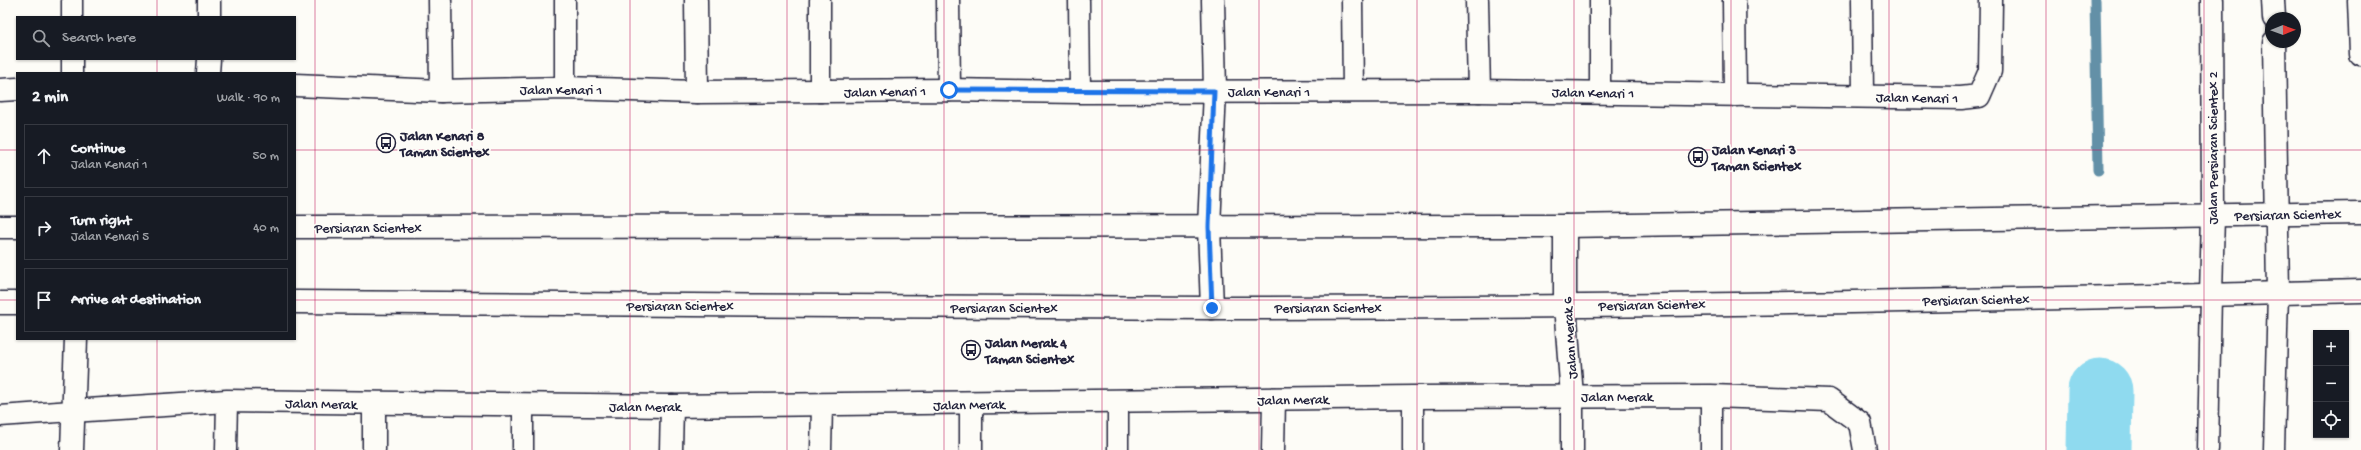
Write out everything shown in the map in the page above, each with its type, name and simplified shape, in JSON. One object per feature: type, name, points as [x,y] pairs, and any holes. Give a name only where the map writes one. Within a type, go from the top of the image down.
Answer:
[{"type":"street","points":[[209,0],[209,16]]},
{"type":"street","points":[[440,0],[441,91]]},
{"type":"street","points":[[696,0],[697,92]]},
{"type":"street","points":[[948,0],[949,90]]},
{"type":"street","points":[[1212,308],[1209,227],[1214,91],[1213,0]]},
{"type":"street","points":[[1477,0],[1478,91]]},
{"type":"street","points":[[1734,0],[1735,95]]},
{"type":"street","name":"Jalan Kenari 1","points":[[296,85],[441,91],[565,88],[697,92],[949,90],[1080,92],[1478,91],[1961,98],[1979,96],[1990,71],[1991,0]]},
{"type":"street","name":"Jalan Persiaran Scientex 2","points":[[2211,295],[2213,215],[2212,0]]},
{"type":"street","points":[[2273,0],[2274,12]]},
{"type":"street","points":[[2360,0],[2361,54]]},
{"type":"street","points":[[2274,48],[2278,293]]},
{"type":"street","points":[[208,60],[208,72]]},
{"type":"street","points":[[0,90],[16,89]]},
{"type":"street","name":"Persiaran Scientex","points":[[296,227],[1565,226],[2361,213]]},
{"type":"street","name":"Jalan Merak 6","points":[[1565,226],[1565,305],[1572,396],[1572,450]]},
{"type":"street","points":[[0,227],[16,227]]},
{"type":"street","name":"Persiaran Scientex","points":[[296,302],[1212,308],[1565,305],[2211,295],[2361,291]]},
{"type":"street","points":[[0,303],[16,303]]},
{"type":"street","points":[[72,450],[72,411],[76,340]]},
{"type":"street","name":"Jalan Merak","points":[[72,411],[227,401],[374,404],[822,406],[1413,397],[1711,396],[1829,400],[1860,423],[1865,450]]},
{"type":"street","points":[[1273,450],[1274,399]]},
{"type":"street","points":[[374,404],[374,450]]},
{"type":"street","points":[[971,404],[971,450]]},
{"type":"street","points":[[672,406],[672,450]]},
{"type":"lane","points":[[72,0],[72,16]]},
{"type":"lane","points":[[565,0],[565,88]]},
{"type":"lane","points":[[820,0],[820,92]]},
{"type":"lane","points":[[1079,0],[1080,92]]},
{"type":"lane","points":[[1352,0],[1353,91]]},
{"type":"lane","points":[[1600,0],[1600,92]]},
{"type":"lane","points":[[1862,0],[1862,96]]},
{"type":"lane","points":[[72,60],[72,72]]},
{"type":"lane","points":[[2274,450],[2278,293]]},
{"type":"lane","points":[[2208,450],[2211,295]]},
{"type":"lane","points":[[1711,396],[1711,450]]},
{"type":"lane","points":[[1413,397],[1413,450]]},
{"type":"lane","points":[[226,450],[227,401]]},
{"type":"lane","points":[[1118,402],[1118,450]]},
{"type":"lane","points":[[523,405],[523,450]]},
{"type":"lane","points":[[821,450],[822,406]]},
{"type":"lane","points":[[0,416],[72,411]]},
{"type":"waterway","points":[[2095,0],[2098,170]]},
{"type":"waterway","points":[[2099,450],[2100,391]]},
{"type":"place","name":"Jalan Kenari 8 Taman Scientex","points":[[386,143]]},
{"type":"place","name":"Jalan Kenari 3 Taman Scientex","points":[[1698,157]]},
{"type":"place","name":"Jalan Merak 4 Taman Scientex","points":[[971,350]]},
{"type":"route","points":[[949,90],[1080,92],[1214,91],[1209,227],[1212,308]]}]
